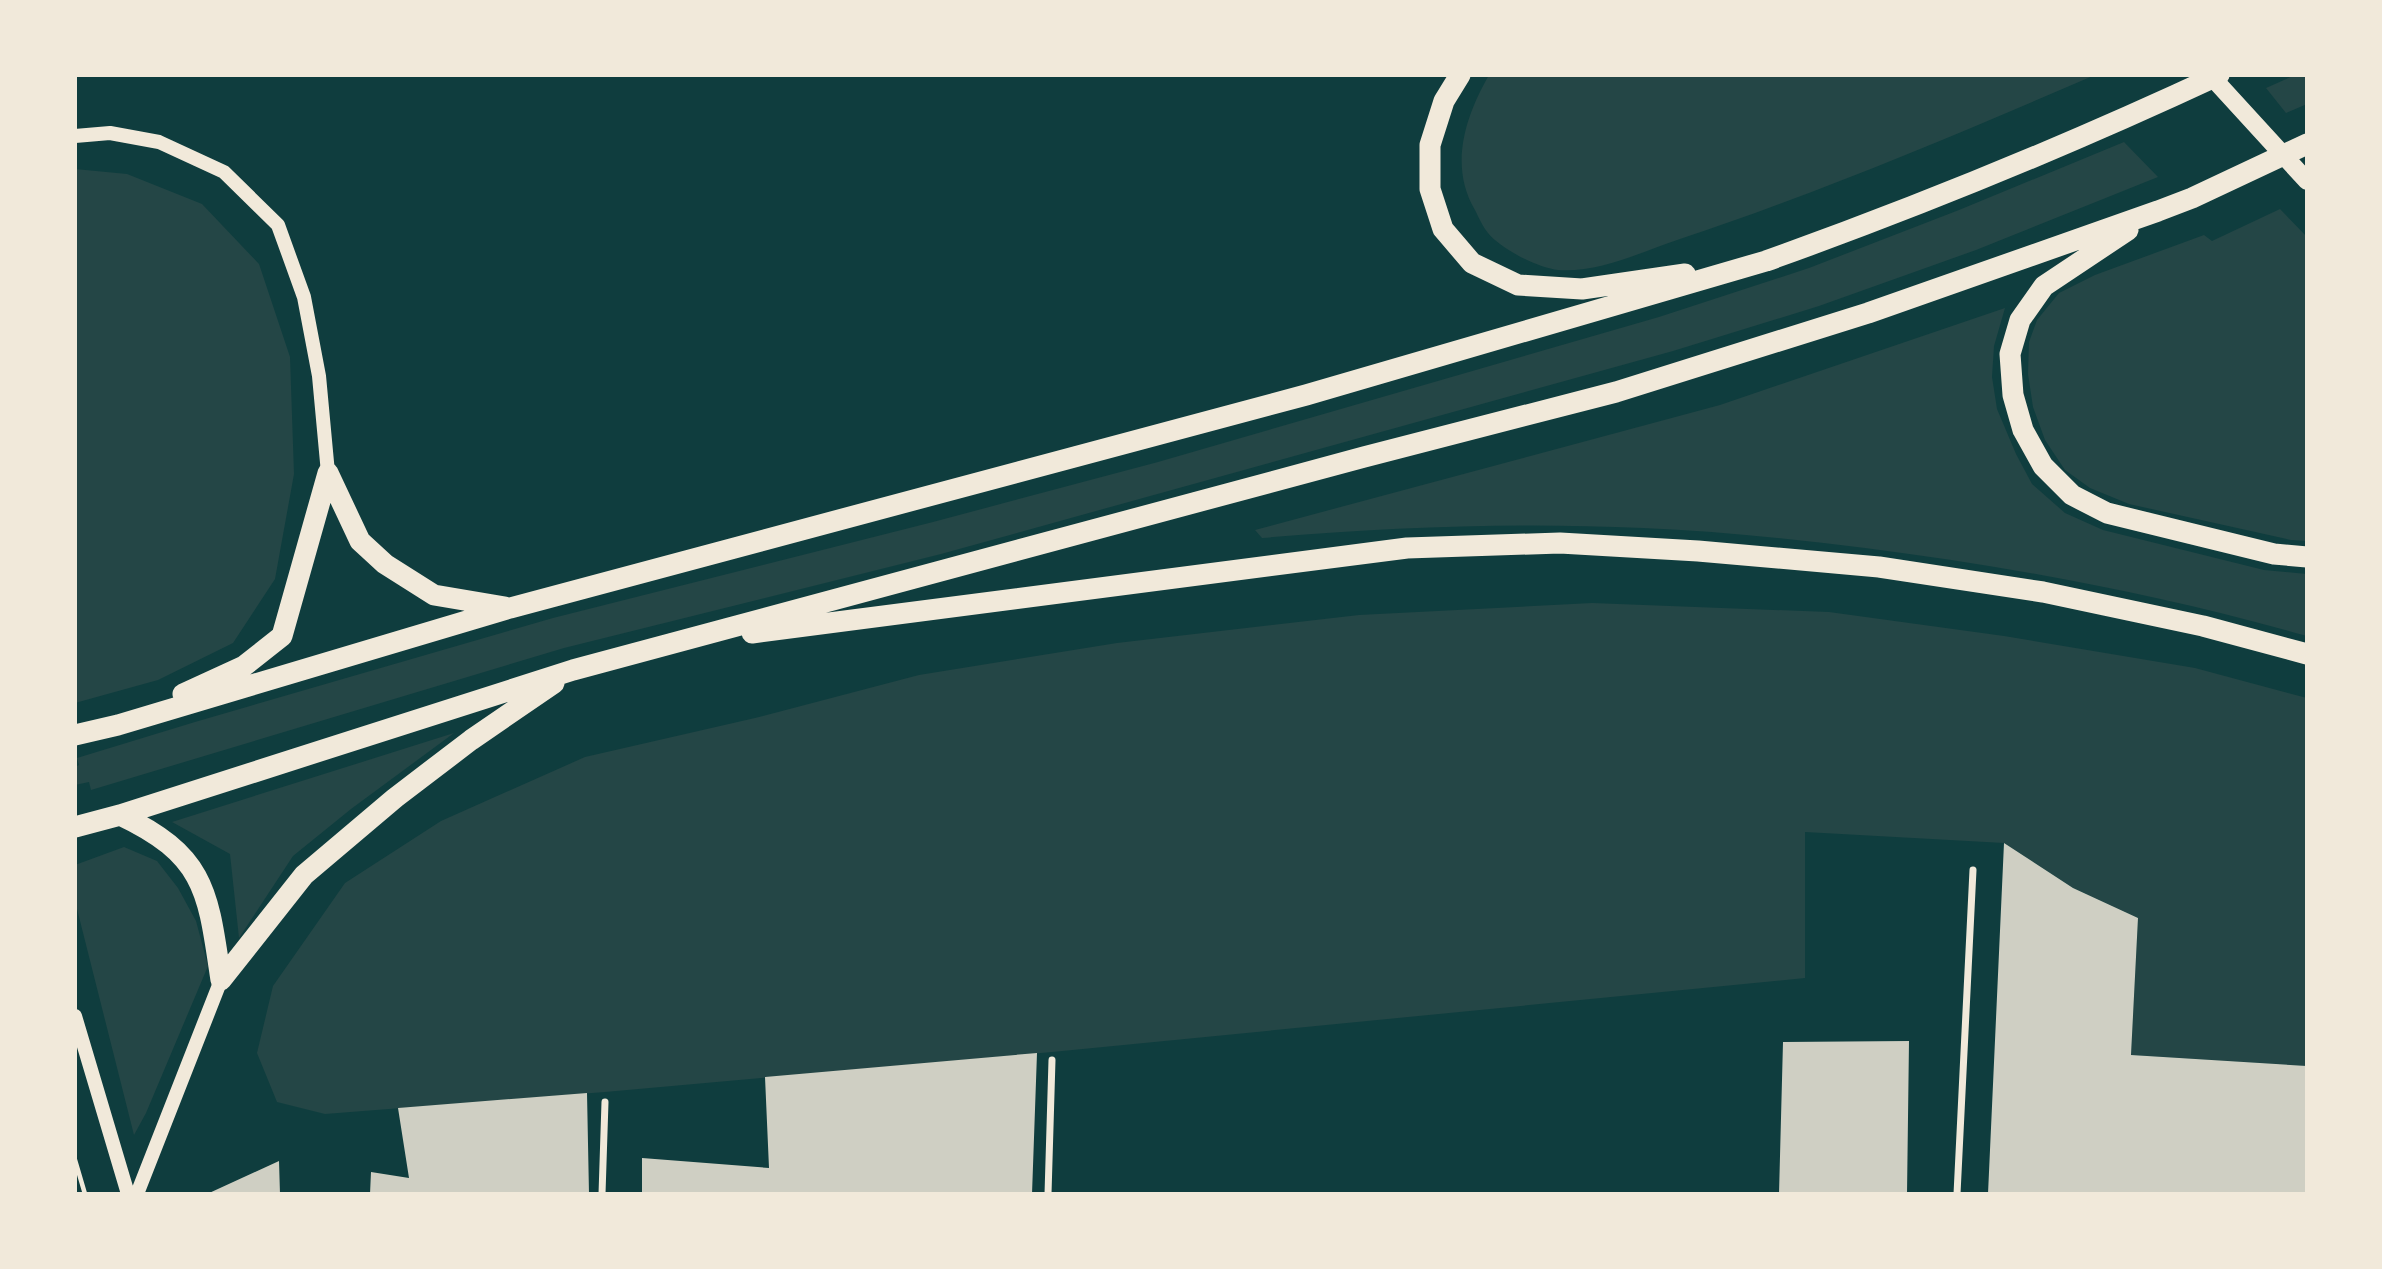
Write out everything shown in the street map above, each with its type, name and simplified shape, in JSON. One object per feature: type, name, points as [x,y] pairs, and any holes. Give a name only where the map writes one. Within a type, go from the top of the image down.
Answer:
[{"type":"highway","points":[[1460,75],[1444,101],[1430,145],[1430,189],[1443,229],[1472,263],[1518,285],[1582,289],[1766,261]]},
{"type":"highway","points":[[77,735],[510,608],[1306,395],[1766,261],[1838,236],[2104,129],[2219,75]]},
{"type":"highway","points":[[80,825],[120,815],[573,670],[1616,392],[1868,313],[2158,211],[2307,144]]},
{"type":"highway","points":[[2158,211],[2044,286],[2020,320],[2010,354],[2013,395],[2023,430],[2043,466],[2072,495],[2108,513],[2274,554],[2307,557]]},
{"type":"highway","points":[[328,473],[360,541],[385,564],[435,594],[510,608]]},
{"type":"highway","points":[[118,725],[244,666],[282,636],[328,473]]},
{"type":"highway","points":[[667,645],[1407,548],[1560,543],[1698,551],[1879,567],[2043,592],[2203,626],[2307,654]]},
{"type":"highway","points":[[221,980],[304,875],[417,781],[573,670]]},
{"type":"highway","points":[[120,815],[156,835],[174,848],[190,865],[202,885],[214,924],[221,980]]},
{"type":"main road","points":[[2210,75],[2307,181]]},
{"type":"main road","points":[[75,136],[110,133],[159,142],[224,172],[278,225],[307,310],[319,376],[328,473]]},
{"type":"main road","points":[[137,1194],[221,980]]},
{"type":"main road","points":[[75,1016],[128,1194]]},
{"type":"street","points":[[1957,1194],[1973,870]]},
{"type":"street","points":[[1048,1194],[1052,1060]]},
{"type":"street","points":[[602,1194],[604,1101]]},
{"type":"path","points":[[75,1160],[85,1194]]},
{"type":"shaded area","points":[[1489,75],[2095,75],[1785,202],[1604,265],[1558,270],[1520,257],[1494,239],[1484,228],[1467,193],[1463,176],[1463,142],[1473,108]]},
{"type":"shaded area","points":[[2295,75],[2307,75],[2307,104],[2286,113],[2266,88]]},
{"type":"shaded area","points":[[2124,142],[2158,177],[1976,250],[1819,306],[1673,351],[941,554],[564,648],[91,790],[89,782],[75,785],[75,767],[79,765],[77,758],[195,722],[553,618],[1158,462],[1659,317],[1809,268]]},
{"type":"shaded area","points":[[75,169],[127,174],[202,204],[259,264],[290,357],[294,474],[275,579],[233,643],[158,680],[75,703]]},
{"type":"shaded area","points":[[2280,209],[2307,237],[2307,541],[2291,540],[2129,504],[2090,488],[2065,470],[2045,440],[2033,407],[2028,374],[2029,342],[2037,320],[2059,293],[2095,275],[2204,235],[2212,241]]},
{"type":"shaded area","points":[[2005,308],[1994,346],[1992,377],[1997,409],[2032,484],[2065,513],[2103,530],[2264,570],[2307,574],[2307,636],[2143,595],[2033,573],[1865,548],[1727,533],[1548,525],[1404,528],[1262,538],[1255,530],[1720,405]]},
{"type":"shaded area","points":[[1592,603],[1829,612],[2004,636],[2195,668],[2307,698],[2307,1066],[2131,1055],[2138,918],[2073,888],[2004,843],[1805,832],[1805,978],[1052,1052],[325,1114],[277,1102],[257,1053],[273,986],[345,883],[441,821],[585,757],[755,718],[919,675],[1117,643],[1359,615]]},
{"type":"shaded area","points":[[454,733],[351,809],[293,856],[239,938],[230,854],[172,822]]},
{"type":"shaded area","points":[[124,847],[157,861],[178,888],[196,921],[208,966],[146,1113],[134,1135],[75,901],[75,865]]},
{"type":"building","points":[[2004,843],[2073,888],[2138,918],[2131,1055],[2307,1066],[2307,1194],[1988,1194]]},
{"type":"building","points":[[1909,1041],[1907,1194],[1779,1194],[1783,1042]]},
{"type":"building","points":[[1037,1053],[1032,1194],[642,1194],[642,1158],[769,1168],[765,1077]]},
{"type":"building","points":[[587,1093],[589,1194],[370,1194],[371,1172],[409,1178],[398,1108]]},
{"type":"building","points":[[279,1161],[280,1194],[207,1194]]}]
